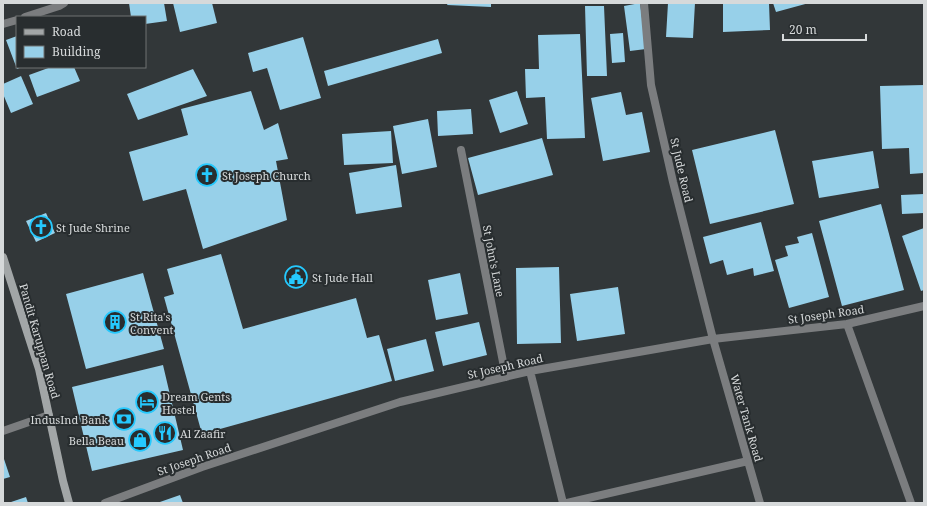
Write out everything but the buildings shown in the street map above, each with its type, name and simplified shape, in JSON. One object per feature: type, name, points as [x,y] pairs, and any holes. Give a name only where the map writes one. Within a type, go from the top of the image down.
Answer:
[{"type":"main road","name":"Pandit Karuppan Road","points":[[3,257],[39,369],[69,503]]},
{"type":"street","points":[[28,16],[64,3]]},
{"type":"street","name":"St Jude Road","points":[[644,3],[652,85],[673,182],[713,339]]},
{"type":"street","points":[[3,24],[16,20]]},
{"type":"street","name":"St John's Lane","points":[[461,150],[506,377]]},
{"type":"street","name":"St Joseph Road","points":[[105,503],[202,467],[400,402],[530,371],[713,339],[847,324],[924,306]]},
{"type":"street","points":[[847,324],[910,503]]},
{"type":"street","name":"Water Tank Road","points":[[713,339],[760,503]]},
{"type":"street","points":[[530,371],[563,503]]},
{"type":"street","points":[[3,431],[49,415]]},
{"type":"street","points":[[567,503],[748,461]]},
{"type":"place","name":"St Joseph Church","points":[[207,175]]},
{"type":"place","name":"St Jude Shrine","points":[[41,227]]},
{"type":"place","name":"St Jude Hall","points":[[296,277]]},
{"type":"place","name":"St Rita's Convent","points":[[115,322]]},
{"type":"place","name":"Dream Gents Hostel","points":[[147,402]]},
{"type":"place","name":"IndusInd Bank","points":[[124,419]]},
{"type":"place","name":"Al Zaafir","points":[[165,433]]},
{"type":"place","name":"Bella Beau","points":[[140,440]]}]
